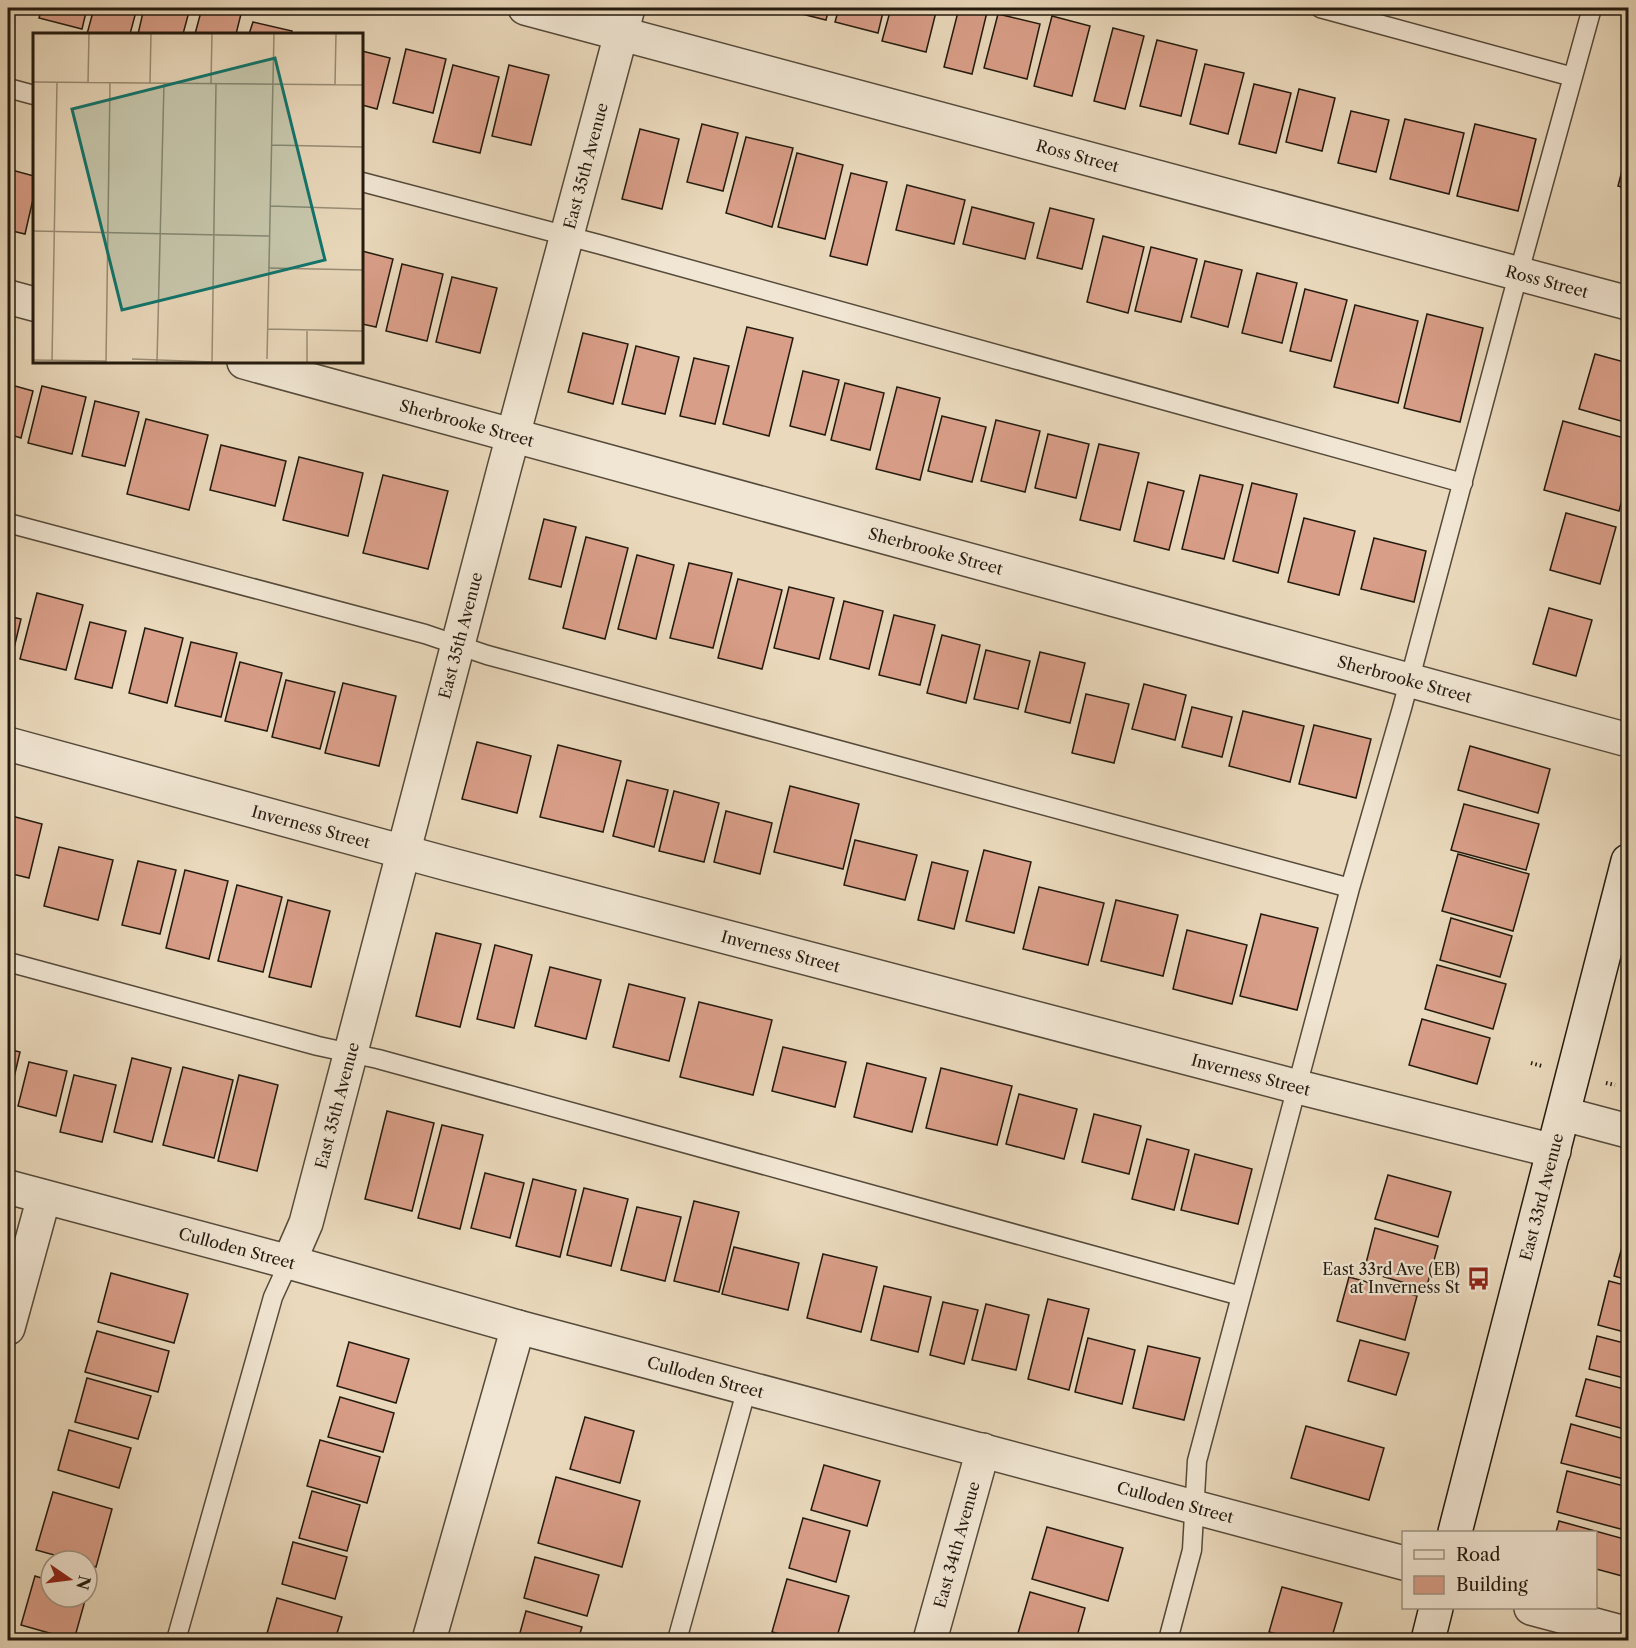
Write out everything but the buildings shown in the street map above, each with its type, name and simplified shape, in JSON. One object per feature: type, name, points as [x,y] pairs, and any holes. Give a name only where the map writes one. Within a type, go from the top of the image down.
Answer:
[{"type":"street","name":"Ross Street","points":[[525,8],[625,20],[1629,303]]},
{"type":"street","name":"East 35th Avenue","points":[[289,1262],[306,1223],[513,435],[625,20]]},
{"type":"street","points":[[8,297],[33,304]]},
{"type":"street","name":"Sherbrooke Street","points":[[248,363],[1629,740]]},
{"type":"street","name":"Inverness Street","points":[[8,744],[1298,1087],[1554,1151]]},
{"type":"street","name":"East 33rd Avenue","points":[[1456,1531],[1629,861]]},
{"type":"street","points":[[1564,1114],[1629,1131]]},
{"type":"street","name":"Culloden Street","points":[[8,1187],[289,1262],[518,1327],[1402,1562]]},
{"type":"street","points":[[8,1328],[44,1197]]},
{"type":"street","points":[[429,1641],[518,1327]]},
{"type":"street","name":"East 34th Avenue","points":[[930,1641],[983,1450]]},
{"type":"street","points":[[1428,1641],[1436,1609]]},
{"type":"street","points":[[1535,1609],[1629,1634]]},
{"type":"lane","points":[[1320,8],[1573,77]]},
{"type":"lane","points":[[1168,1641],[1192,1550],[1197,1461],[1350,888],[1592,8]]},
{"type":"lane","points":[[8,88],[33,95]]},
{"type":"lane","points":[[363,182],[568,236],[1463,483]]},
{"type":"lane","points":[[8,523],[413,630],[499,658],[1350,888]]},
{"type":"lane","points":[[8,962],[351,1053],[1241,1296]]},
{"type":"lane","points":[[176,1641],[273,1297],[289,1262]]},
{"type":"lane","points":[[677,1641],[747,1388]]},
{"type":"path","points":[[1531,1063],[1542,1066]]},
{"type":"path","points":[[1606,1083],[1615,1085]]},
{"type":"place","name":"East 33rd Ave (EB) at Inverness St","points":[[1478,1278]]}]
